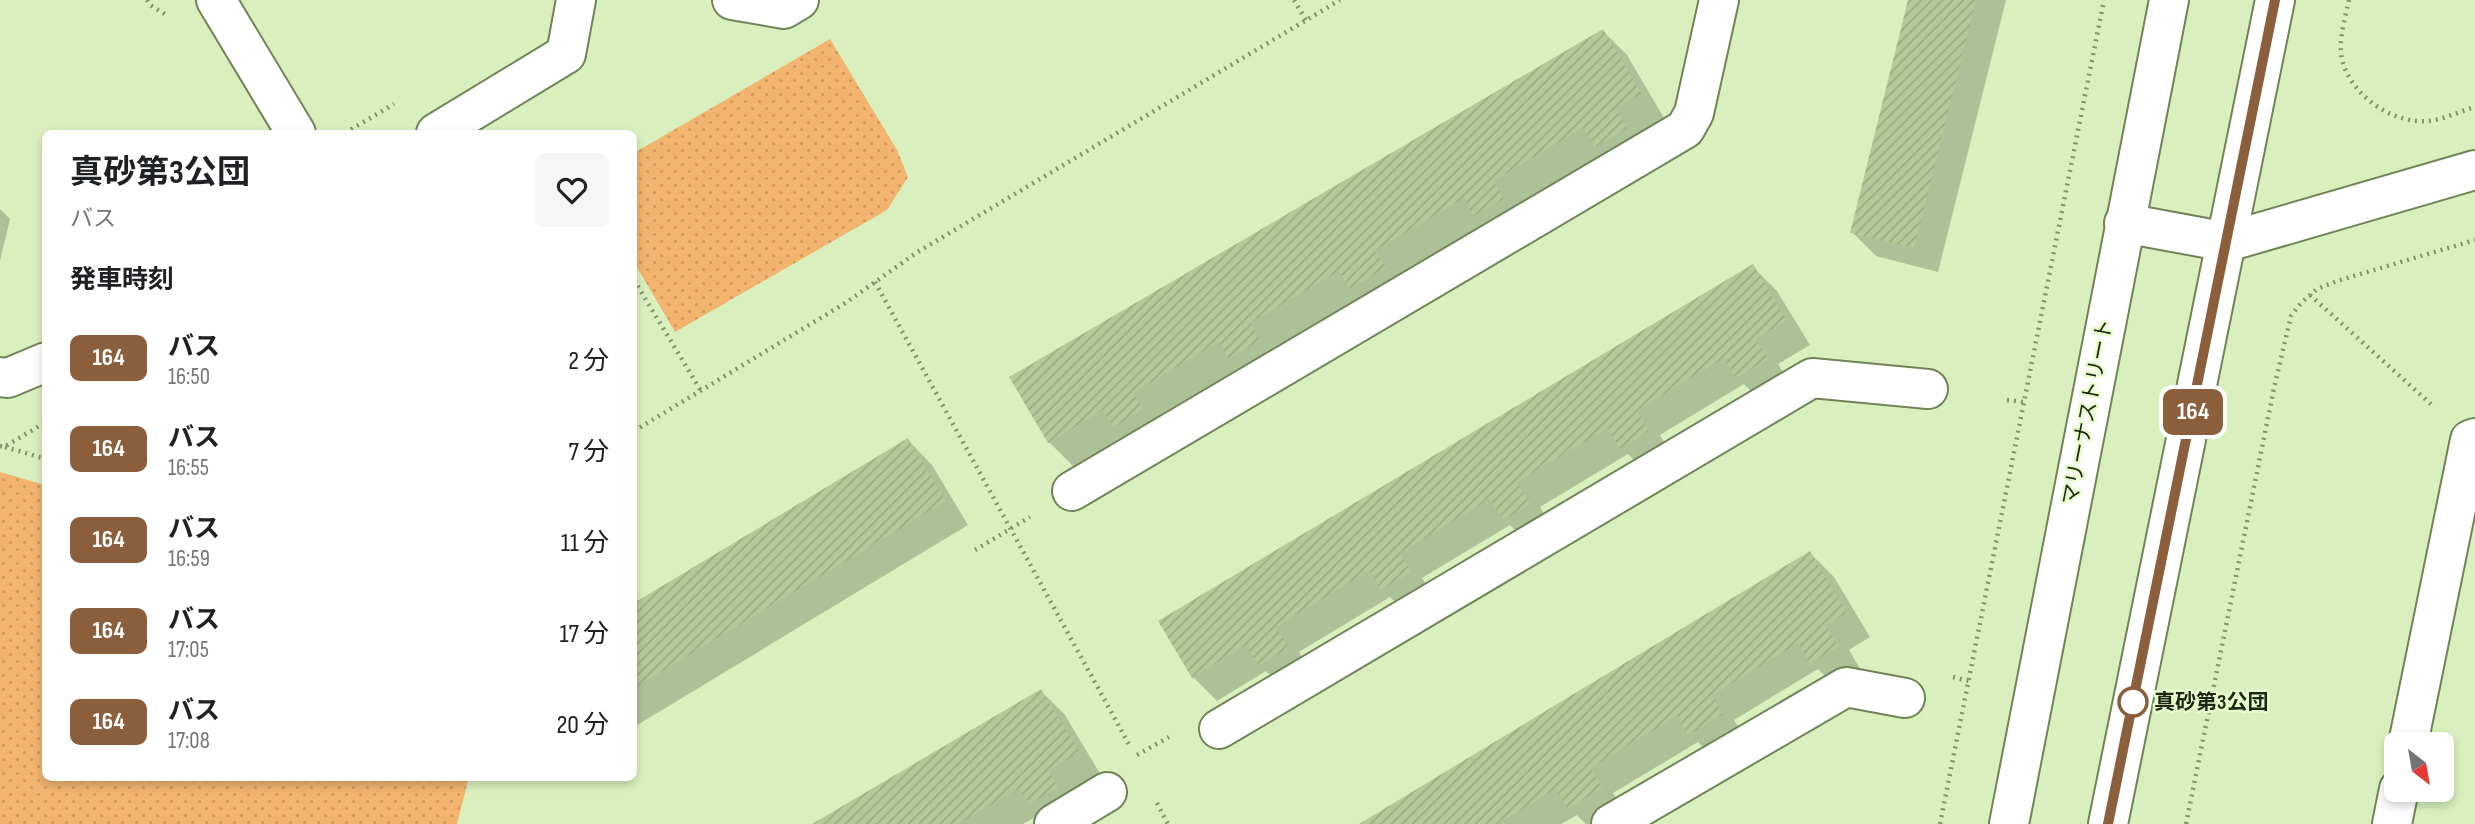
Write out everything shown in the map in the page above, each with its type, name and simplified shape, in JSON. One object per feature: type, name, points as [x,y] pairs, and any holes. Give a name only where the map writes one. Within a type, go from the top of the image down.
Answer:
[{"type":"street","points":[[216,0],[294,130]]},
{"type":"street","points":[[441,130],[566,54],[576,0]]},
{"type":"street","points":[[732,0],[784,9],[799,0]]},
{"type":"street","points":[[1072,491],[1685,129],[1694,113],[1719,0]]},
{"type":"street","name":"マリーナストリート","points":[[2009,824],[2169,0]]},
{"type":"street","points":[[2108,824],[2275,0]]},
{"type":"street","points":[[2124,223],[2227,242],[2475,170]]},
{"type":"street","points":[[0,377],[8,378],[42,364]]},
{"type":"street","points":[[1219,729],[1812,378],[1928,389]]},
{"type":"street","points":[[2411,732],[2472,439]]},
{"type":"street","points":[[1611,824],[1846,687],[1905,698]]},
{"type":"street","points":[[1054,824],[1107,792]]},
{"type":"street","points":[[2392,824],[2396,802]]},
{"type":"path","points":[[1294,0],[1306,20]]},
{"type":"path","points":[[637,429],[876,282],[916,253],[1340,0]]},
{"type":"path","points":[[1940,824],[2104,0]]},
{"type":"path","points":[[2349,0],[2341,42],[2342,59],[2350,80],[2383,112],[2428,121],[2475,107]]},
{"type":"path","points":[[2186,824],[2291,316],[2310,295],[2337,281],[2475,240]]},
{"type":"path","points":[[876,282],[1140,766]]},
{"type":"path","points":[[637,285],[701,391]]},
{"type":"path","points":[[2310,295],[2472,439]]},
{"type":"path","points":[[2007,400],[2024,402]]},
{"type":"path","points":[[2,446],[42,424]]},
{"type":"path","points":[[2,446],[42,458]]},
{"type":"path","points":[[975,550],[1072,491]]},
{"type":"path","points":[[1953,677],[1969,681]]},
{"type":"path","points":[[1136,756],[1201,719],[1219,729]]},
{"type":"path","points":[[1153,796],[1168,824]]},
{"type":"shaded area","points":[[830,39],[897,150],[908,177],[887,210],[675,332],[637,267],[637,151]]},
{"type":"shaded area","points":[[0,472],[42,484],[42,781],[468,781],[457,824],[0,824]]},
{"type":"building","points":[[1908,0],[1976,0],[1914,248],[1850,233]]},
{"type":"building","points":[[1603,29],[1642,94],[1615,108],[1627,128],[1595,147],[1583,128],[1493,181],[1504,199],[1474,216],[1464,198],[1375,251],[1386,268],[1349,289],[1339,271],[1250,323],[1260,340],[1229,359],[1219,342],[1133,393],[1143,409],[1113,428],[1103,410],[1048,443],[1009,377]]},
{"type":"building","points":[[1753,264],[1787,320],[1756,339],[1768,359],[1736,378],[1724,358],[1637,410],[1649,431],[1620,449],[1608,428],[1517,482],[1530,504],[1503,520],[1490,499],[1400,553],[1411,572],[1381,590],[1370,570],[1276,627],[1288,648],[1259,666],[1246,645],[1192,678],[1158,621]]},
{"type":"building","points":[[908,438],[946,501],[637,686],[637,601]]},
{"type":"building","points":[[1810,551],[1847,613],[1826,625],[1839,647],[1810,664],[1798,643],[1712,695],[1723,714],[1688,735],[1677,716],[1590,768],[1602,788],[1568,809],[1556,789],[1497,824],[1359,824]]},
{"type":"building","points":[[1041,689],[1079,752],[1049,771],[1058,787],[1029,804],[1019,788],[958,824],[812,824]]},
{"type":"bus line","name":"164","points":[[2108,824],[2275,0]]},
{"type":"place","name":"真砂第3公団","points":[[2133,702]]}]
